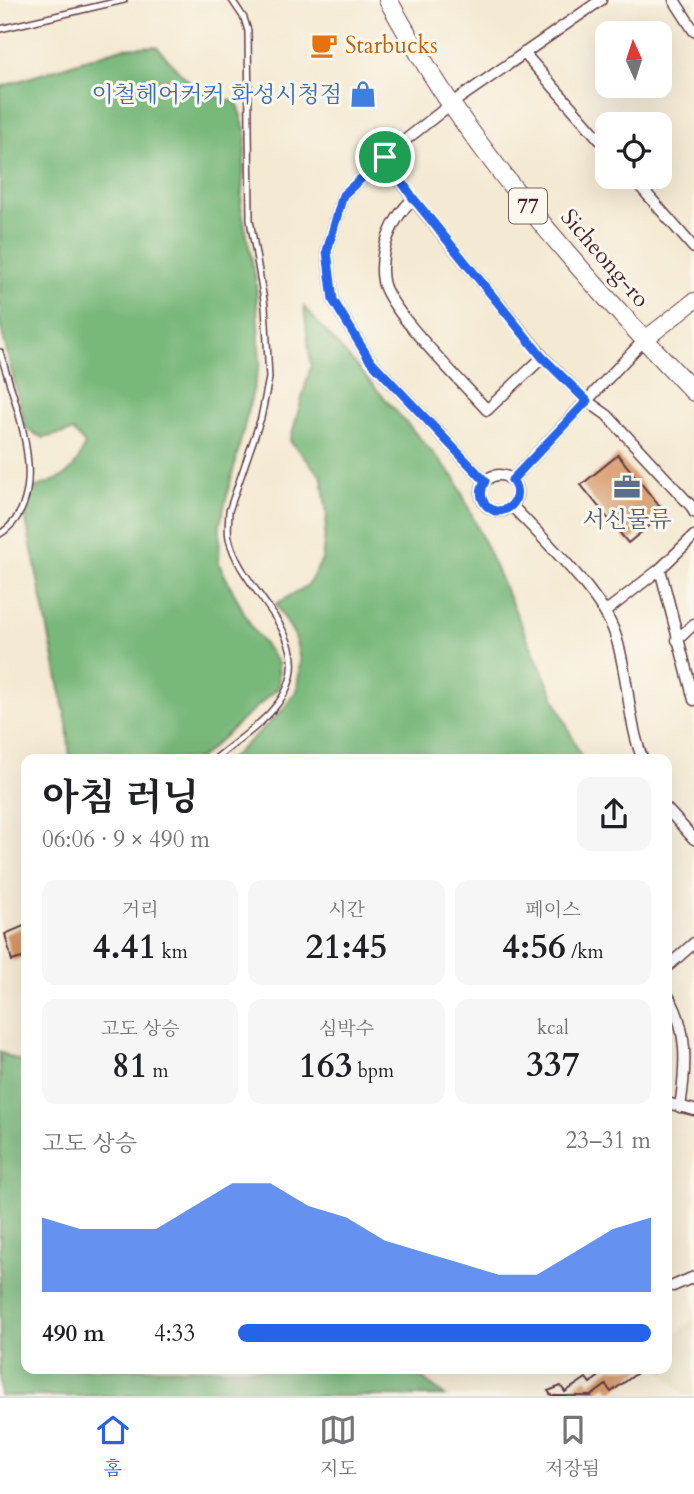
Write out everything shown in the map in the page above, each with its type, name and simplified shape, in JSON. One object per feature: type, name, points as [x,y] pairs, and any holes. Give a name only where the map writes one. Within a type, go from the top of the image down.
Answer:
[{"type":"main road","name":"Sicheong-ro","points":[[388,0],[451,104],[524,201],[644,340],[694,392]]},
{"type":"street","points":[[485,481],[369,359],[333,300],[327,251],[343,195],[451,104],[601,0]]},
{"type":"street","points":[[674,0],[694,31]]},
{"type":"street","points":[[524,53],[595,134]]},
{"type":"street","points":[[385,157],[413,198],[542,357],[587,401],[607,415],[694,512]]},
{"type":"street","points":[[642,189],[694,248]]},
{"type":"street","points":[[413,198],[402,209],[391,229],[384,253],[383,282],[394,307],[487,410],[542,357]]},
{"type":"street","points":[[644,340],[694,301]]},
{"type":"street","name":"Sicheong-ro","points":[[512,480],[644,340]]},
{"type":"street","points":[[495,475],[512,480],[517,490],[512,506],[501,511],[489,508],[481,498],[485,481],[495,475]]},
{"type":"street","points":[[512,506],[572,571],[605,612],[615,635],[642,754]]},
{"type":"street","points":[[605,612],[660,569],[694,536]]},
{"type":"street","points":[[660,569],[694,700]]},
{"type":"street","points":[[677,640],[694,624]]},
{"type":"street","points":[[672,814],[694,838]]},
{"type":"street","points":[[672,963],[694,943]]},
{"type":"street","points":[[672,1002],[684,1034],[686,1074],[680,1107]]},
{"type":"street","points":[[672,1105],[694,1111]]},
{"type":"street","points":[[673,1286],[694,1277]]},
{"type":"lane","points":[[0,30],[124,0]]},
{"type":"lane","points":[[221,754],[275,707],[288,683],[291,667],[287,635],[240,566],[229,539],[229,511],[261,418],[269,378],[265,306],[250,220],[250,43],[244,18],[232,0]]},
{"type":"lane","points":[[0,352],[25,443],[29,474],[20,515],[0,534]]},
{"type":"shaded area","points":[[694,1319],[694,1396],[684,1396],[664,1374],[672,1374],[672,1337]]},
{"type":"green space","points":[[156,46],[191,83],[210,95],[237,102],[246,134],[241,206],[256,281],[260,363],[220,524],[219,564],[252,628],[278,663],[279,687],[205,754],[70,754],[67,724],[25,515],[33,488],[52,482],[72,469],[85,444],[73,431],[43,438],[26,429],[0,324],[0,87],[122,48]]},
{"type":"green space","points":[[304,307],[455,478],[580,754],[235,754],[281,712],[297,690],[300,661],[295,636],[276,604],[308,585],[322,560],[327,515],[322,477],[290,441],[311,366]]},
{"type":"green space","points":[[0,1052],[21,1062],[21,1374],[416,1374],[445,1396],[0,1396]]},
{"type":"building","points":[[618,455],[665,513],[628,543],[581,485]]},
{"type":"building","points":[[21,927],[21,958],[12,961],[5,934]]},
{"type":"building","points":[[602,1374],[636,1374],[611,1392],[606,1385],[591,1396],[552,1396],[548,1391],[561,1386],[565,1392],[586,1378],[590,1383]]},
{"type":"place","name":"Starbucks","points":[[324,45]]},
{"type":"place","name":"이철헤어커커 화성시청점","points":[[363,94]]},
{"type":"place","name":"서신물류","points":[[627,487]]},
{"type":"route","points":[[385,157],[413,198],[542,357],[587,401],[512,480],[517,496],[512,506],[507,509],[495,511],[484,504],[481,492],[485,481],[369,359],[333,300],[327,251],[343,195],[385,157]]}]
